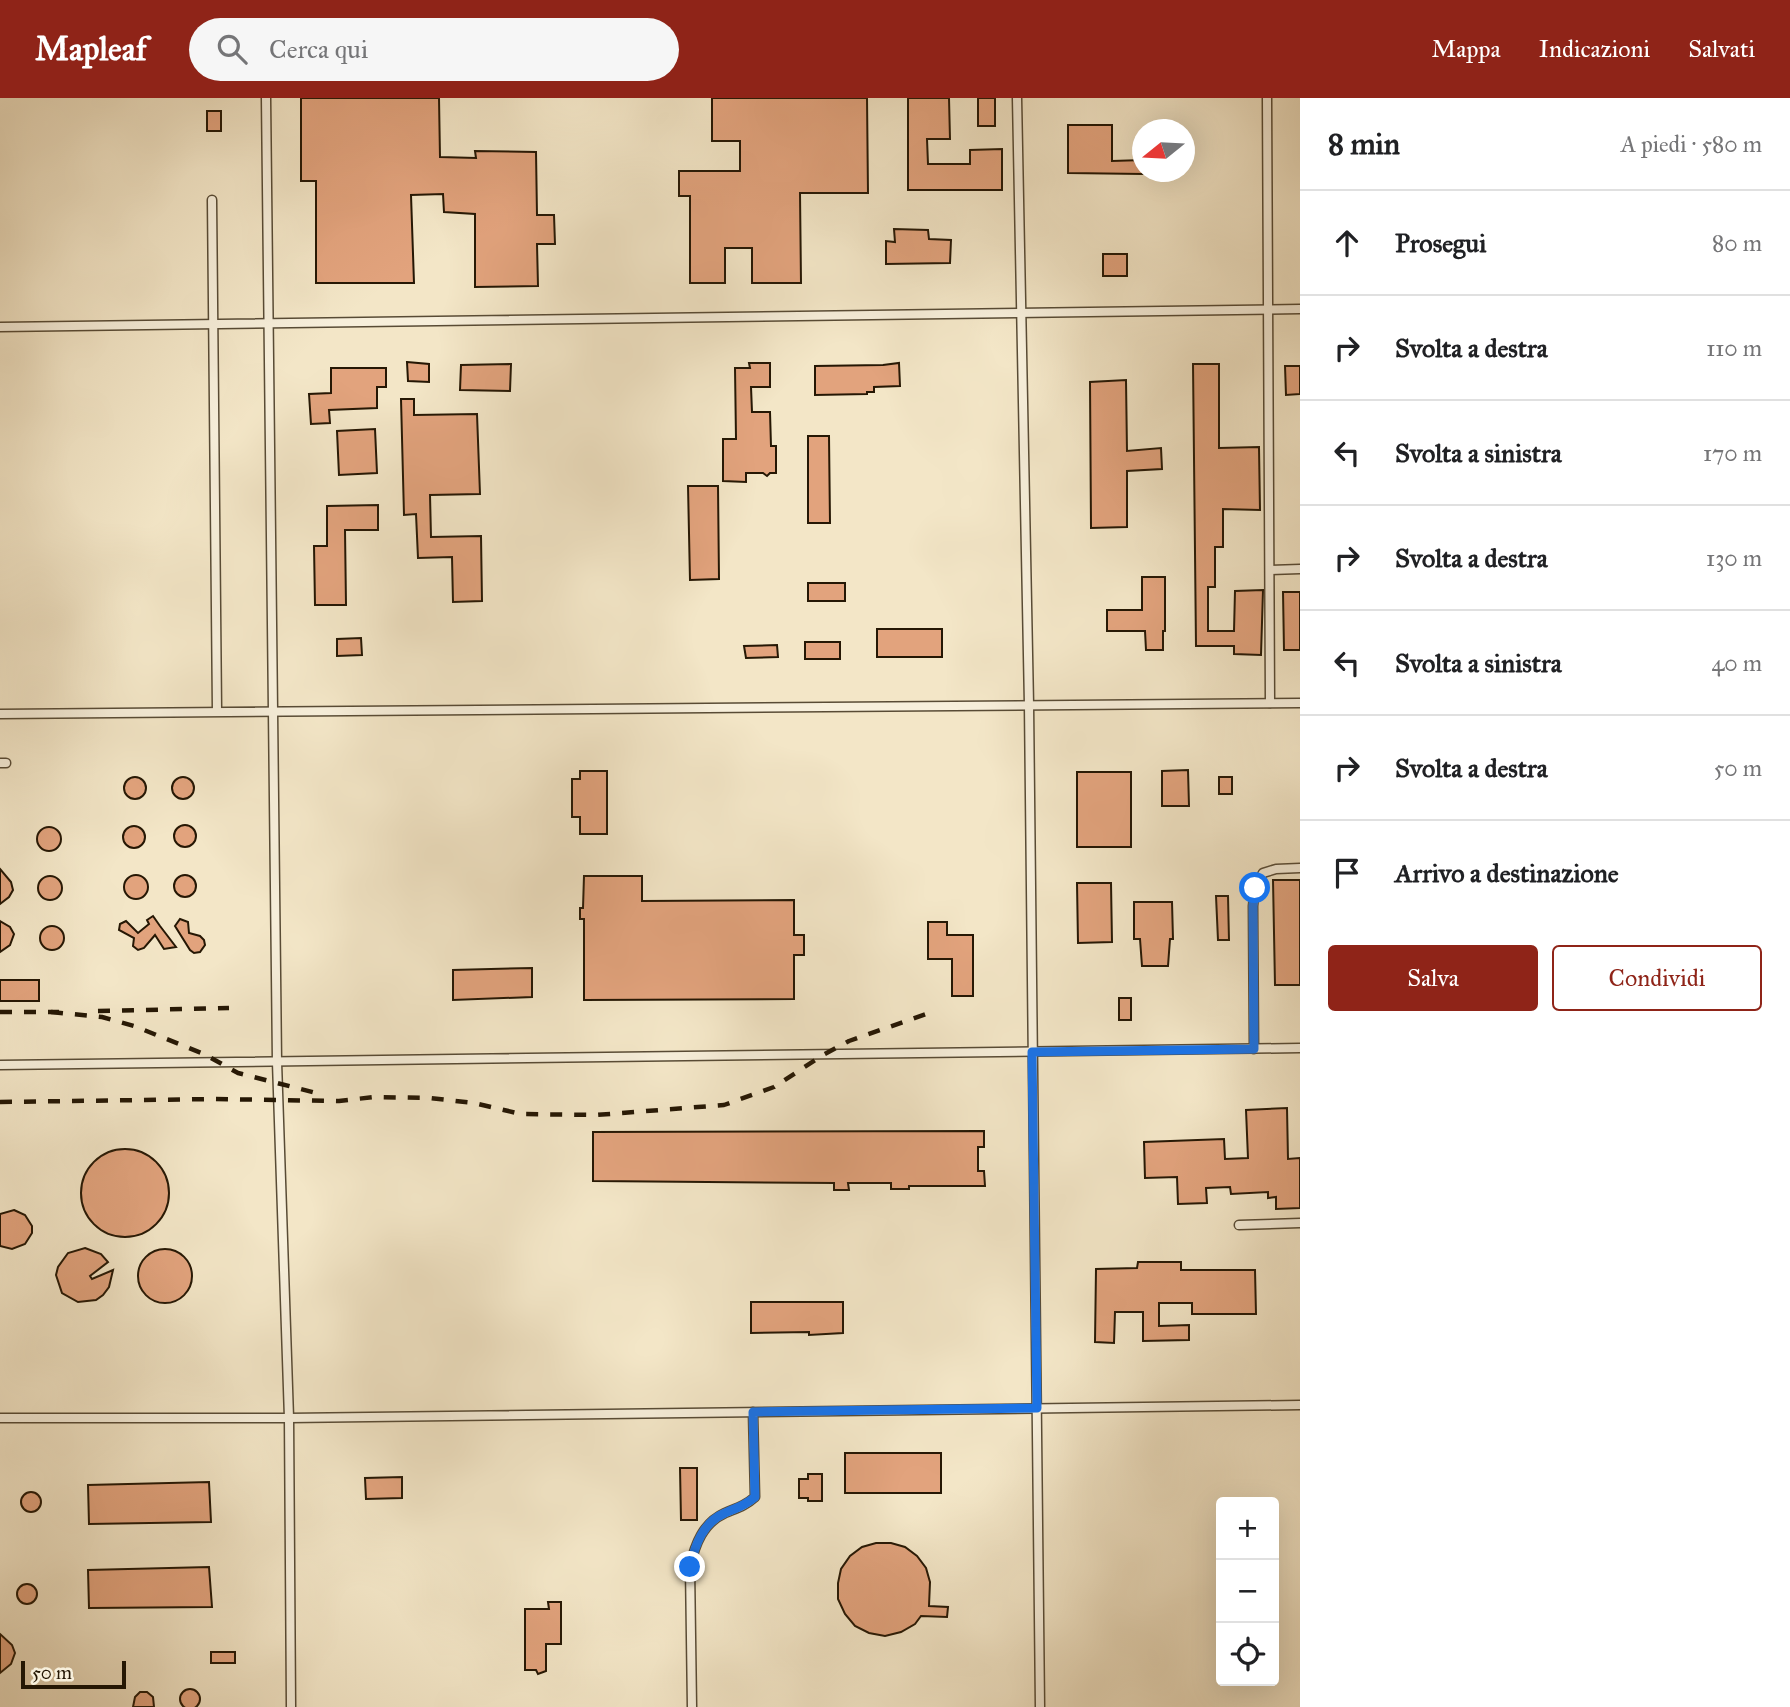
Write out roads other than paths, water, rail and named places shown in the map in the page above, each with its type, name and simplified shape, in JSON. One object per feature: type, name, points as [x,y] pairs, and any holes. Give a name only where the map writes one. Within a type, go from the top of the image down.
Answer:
[{"type":"lane","points":[[266,98],[277,1062],[289,1418],[291,1707]]},
{"type":"lane","points":[[1017,98],[1028,705],[1040,1707]]},
{"type":"lane","points":[[1267,98],[1270,703]]},
{"type":"lane","points":[[212,200],[217,711]]},
{"type":"lane","points":[[0,327],[1300,309]]},
{"type":"lane","points":[[1269,570],[1300,569]]},
{"type":"lane","points":[[0,714],[1300,703]]},
{"type":"lane","points":[[1254,1049],[1255,888],[1263,873],[1276,869],[1300,868]]},
{"type":"lane","points":[[0,1065],[1300,1048]]},
{"type":"lane","points":[[1239,1225],[1300,1223]]},
{"type":"lane","points":[[0,1418],[289,1418],[1300,1405]]},
{"type":"lane","points":[[692,1707],[690,1567],[695,1545],[706,1527],[723,1513],[743,1507],[755,1497],[753,1412]]},
{"type":"railway","points":[[98,1011],[229,1008]]},
{"type":"railway","points":[[0,1012],[59,1012]]},
{"type":"railway","points":[[51,1012],[102,1017],[134,1026],[204,1054],[238,1073],[324,1095]]},
{"type":"railway","points":[[0,1102],[214,1099],[339,1101],[374,1097],[430,1098],[474,1103],[521,1114],[596,1115],[724,1105],[774,1087],[849,1041],[929,1013]]}]
